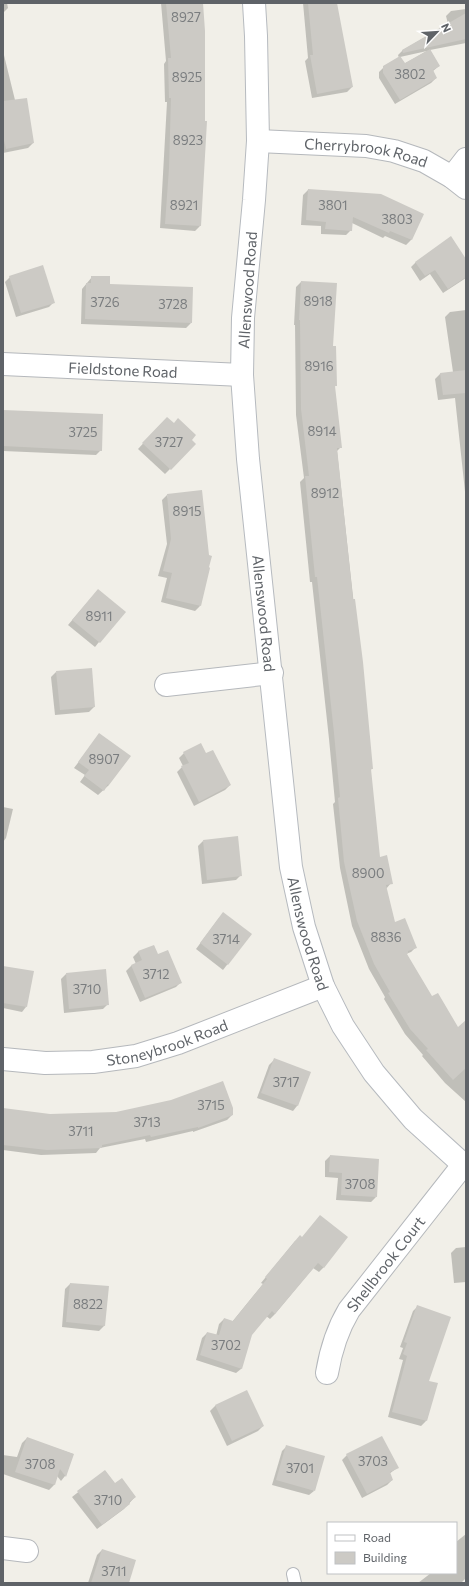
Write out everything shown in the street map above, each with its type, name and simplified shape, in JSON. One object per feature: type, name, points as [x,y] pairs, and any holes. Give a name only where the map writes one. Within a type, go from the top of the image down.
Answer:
[{"type":"street","name":"Allenswood Road","points":[[254,3],[258,141],[243,318],[242,375],[248,459],[272,673],[291,867],[304,927],[323,986],[343,1026],[374,1073],[413,1119],[464,1166]]},
{"type":"street","name":"Cherrybrook Road","points":[[258,141],[366,146],[394,151],[424,161],[459,182]]},
{"type":"street","points":[[459,182],[466,159]]},
{"type":"street","name":"Fieldstone Road","points":[[3,364],[242,375]]},
{"type":"street","points":[[166,685],[272,673]]},
{"type":"street","name":"Stoneybrook Road","points":[[3,1059],[45,1063],[93,1062],[136,1056],[178,1044],[323,986]]},
{"type":"street","name":"Shellbrook Court","points":[[328,1373],[330,1351],[339,1327],[349,1310],[464,1166]]},
{"type":"street","points":[[3,1548],[27,1551]]},
{"type":"building","points":[[166,3],[203,3],[205,31],[205,121],[207,121],[201,226],[165,224],[169,168],[171,98],[169,98],[168,58],[171,58]]},
{"type":"building","points":[[308,3],[337,3],[353,87],[317,94],[310,55],[313,55]]},
{"type":"building","points":[[466,13],[466,39],[403,53],[402,50]]},
{"type":"building","points":[[430,49],[440,66],[433,70],[437,78],[400,100],[383,73],[383,66],[400,56],[405,63]]},
{"type":"building","points":[[27,98],[34,143],[6,149],[3,136],[3,101]]},
{"type":"building","points":[[308,189],[381,194],[424,214],[412,240],[390,231],[389,233],[353,217],[352,231],[325,229],[326,222],[306,220]]},
{"type":"building","points":[[451,236],[466,259],[466,277],[448,289],[435,270],[425,276],[415,262]]},
{"type":"building","points":[[43,265],[55,303],[21,313],[9,276]]},
{"type":"building","points":[[91,276],[110,276],[110,284],[193,287],[192,323],[85,319],[86,283],[91,283]]},
{"type":"building","points":[[301,281],[337,283],[333,346],[336,346],[337,386],[335,386],[342,448],[337,448],[353,599],[355,599],[363,662],[373,769],[371,769],[380,857],[387,855],[393,884],[386,885],[395,922],[405,918],[417,948],[408,951],[407,954],[432,996],[438,993],[458,1027],[466,1020],[466,1068],[453,1080],[426,1050],[428,1049],[410,1029],[388,993],[390,992],[374,964],[357,921],[344,862],[334,733],[317,577],[315,577],[305,476],[309,476],[301,409],[299,320]]},
{"type":"building","points":[[466,370],[466,393],[443,395],[440,373]]},
{"type":"building","points":[[3,410],[103,414],[102,451],[3,446]]},
{"type":"building","points":[[167,417],[174,423],[178,418],[196,435],[192,440],[196,444],[171,470],[142,443]]},
{"type":"building","points":[[202,490],[209,555],[212,556],[201,606],[166,598],[172,573],[163,571],[171,539],[167,494]]},
{"type":"building","points":[[98,589],[126,612],[100,643],[72,620]]},
{"type":"building","points":[[92,668],[95,707],[60,710],[56,671]]},
{"type":"building","points":[[99,733],[131,756],[104,791],[84,776],[89,770],[78,762]]},
{"type":"building","points":[[201,743],[206,753],[213,750],[231,785],[199,802],[181,766],[189,763],[183,752]]},
{"type":"building","points":[[238,836],[242,876],[207,880],[203,840]]},
{"type":"building","points":[[223,912],[252,934],[228,965],[200,943]]},
{"type":"building","points":[[154,945],[158,954],[168,950],[182,983],[145,998],[131,965],[142,960],[138,951]]},
{"type":"building","points":[[3,966],[34,971],[27,1007],[3,1003]]},
{"type":"building","points":[[106,969],[109,1005],[69,1009],[66,973]]},
{"type":"building","points":[[274,1058],[311,1072],[298,1106],[261,1093]]},
{"type":"building","points":[[223,1081],[233,1108],[233,1115],[198,1128],[151,1137],[150,1135],[102,1145],[102,1148],[47,1150],[3,1145],[3,1108],[50,1114],[116,1112],[171,1100]]},
{"type":"building","points":[[330,1155],[379,1159],[377,1197],[341,1195],[342,1173],[329,1172]]},
{"type":"building","points":[[320,1215],[348,1237],[324,1268],[318,1263],[275,1314],[272,1311],[252,1335],[242,1369],[200,1355],[207,1332],[219,1335],[224,1318],[233,1321],[267,1279],[265,1277],[300,1235],[302,1237]]},
{"type":"building","points":[[70,1283],[109,1286],[105,1326],[66,1322]]},
{"type":"building","points":[[417,1305],[451,1317],[429,1381],[438,1383],[427,1421],[392,1412],[407,1356],[403,1354],[407,1343],[404,1342]]},
{"type":"building","points":[[247,1390],[264,1426],[232,1441],[215,1405]]},
{"type":"building","points":[[382,1436],[399,1468],[390,1472],[393,1480],[367,1494],[346,1454]]},
{"type":"building","points":[[27,1437],[74,1454],[66,1477],[60,1469],[55,1485],[15,1472]]},
{"type":"building","points":[[286,1445],[325,1456],[315,1491],[276,1480]]},
{"type":"building","points":[[105,1470],[115,1483],[122,1478],[136,1497],[129,1502],[130,1504],[102,1525],[77,1491]]},
{"type":"building","points":[[102,1549],[136,1560],[129,1583],[91,1583]]}]
